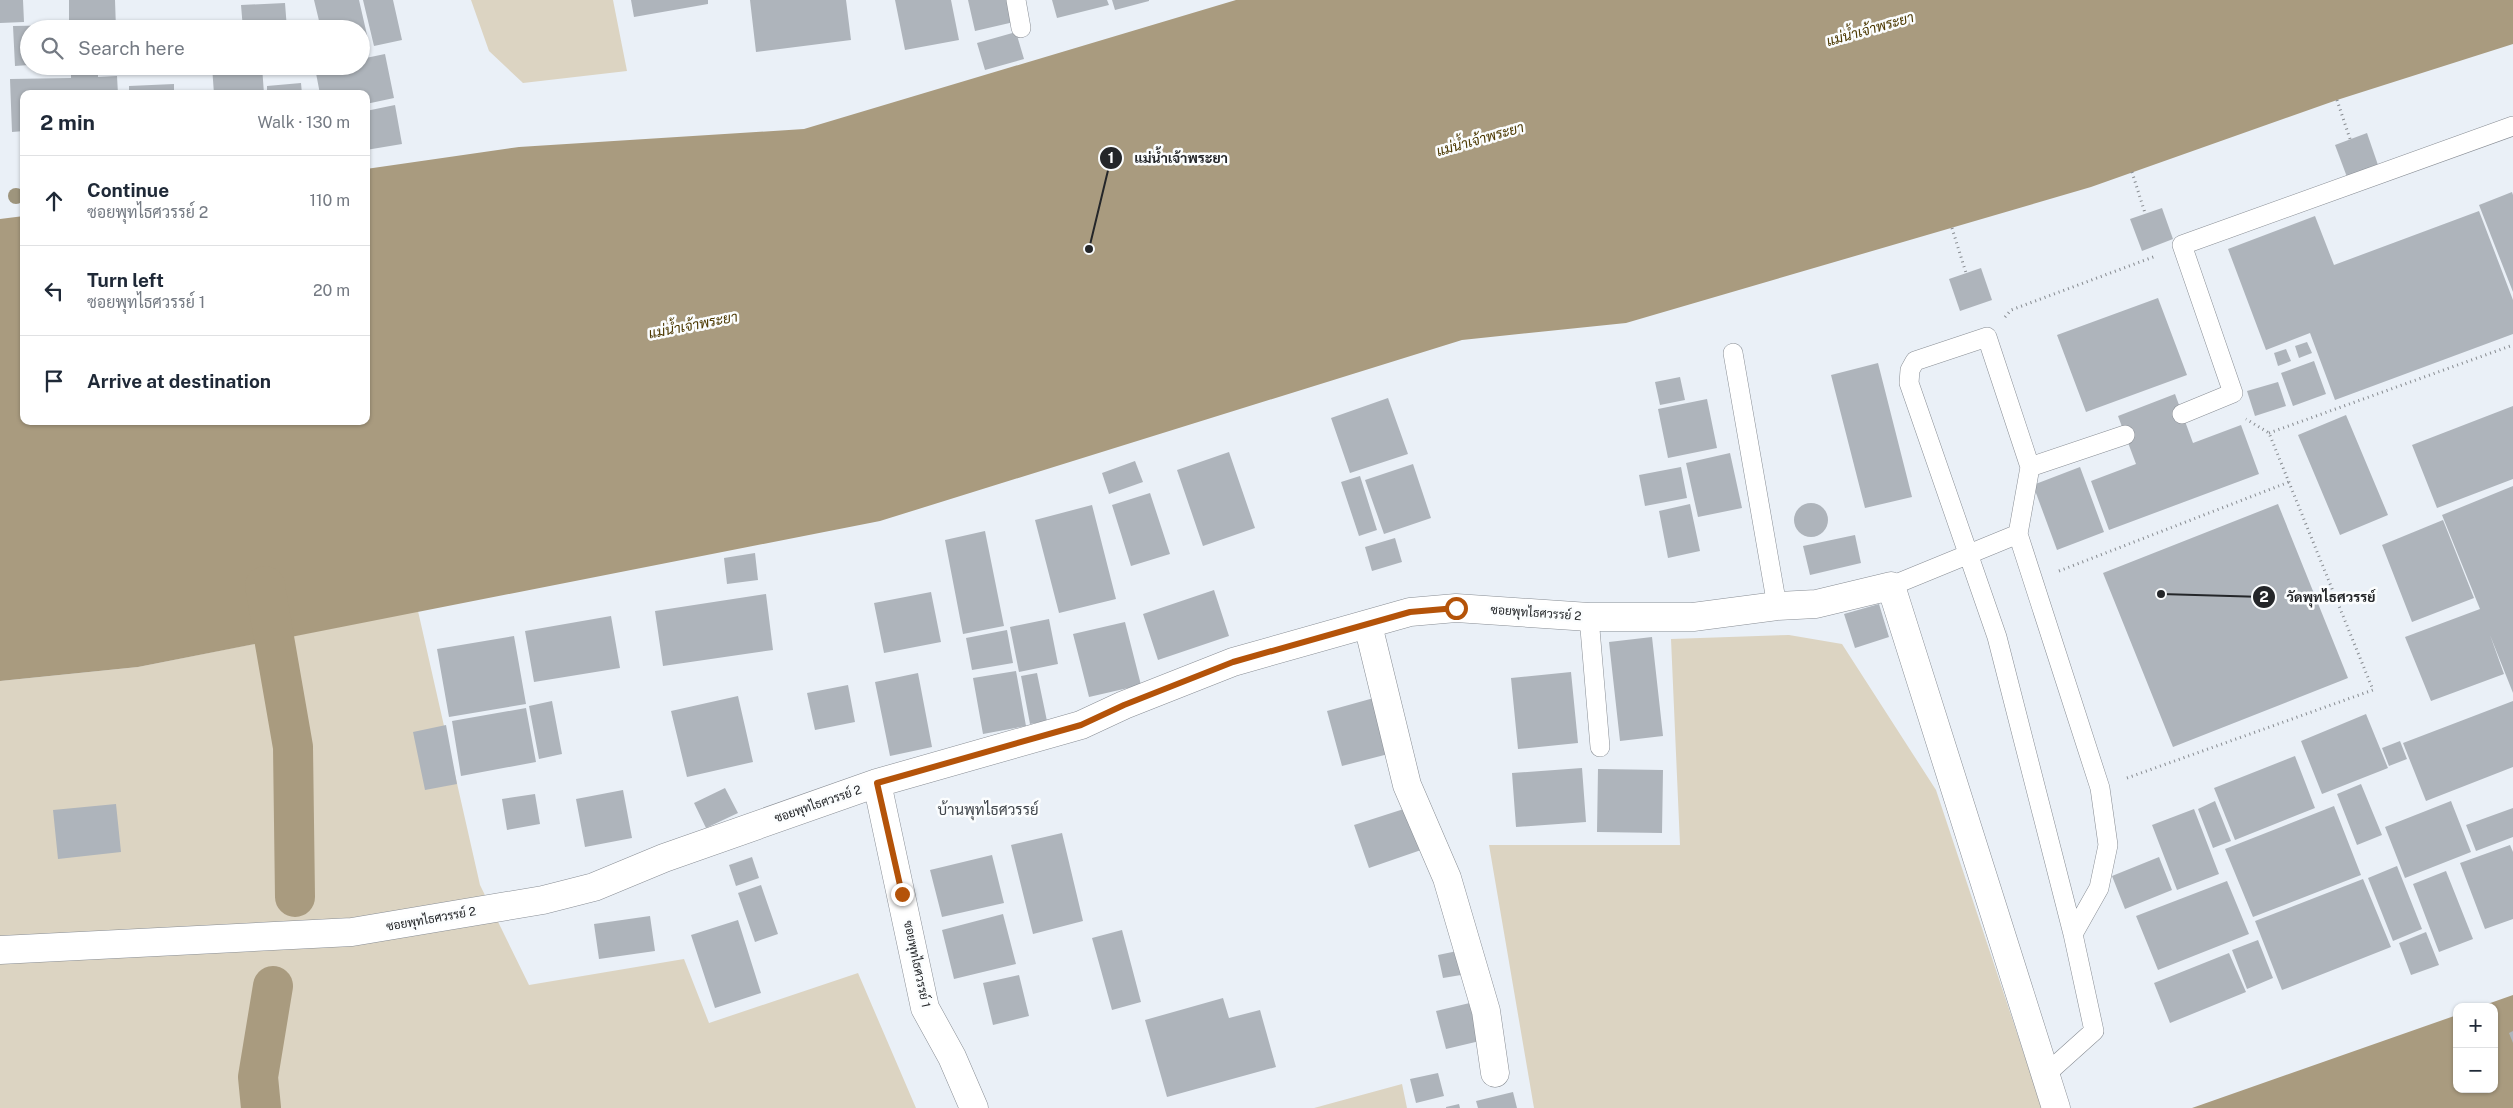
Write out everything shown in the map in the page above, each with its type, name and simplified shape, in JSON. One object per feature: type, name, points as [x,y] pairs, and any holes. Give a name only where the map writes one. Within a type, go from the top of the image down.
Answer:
[{"type":"street","name":"ซอยพุทไธศวรรย์ 2","points":[[0,950],[352,932],[543,900],[594,887],[664,858],[877,783],[1081,725],[1124,705],[1233,662],[1368,626],[1410,612],[1456,608],[1589,617],[1692,617],[1778,606],[1816,604],[1891,586]]},
{"type":"street","points":[[1891,586],[2056,1108]]},
{"type":"street","points":[[1368,626],[1407,785],[1447,878],[1486,1011],[1495,1072]]},
{"type":"street","name":"ซอยพุทไธศวรรย์ 1","points":[[877,783],[925,1008],[952,1057],[974,1108]]},
{"type":"lane","points":[[1016,0],[1021,28]]},
{"type":"lane","points":[[2182,414],[2233,393],[2182,245],[2513,126]]},
{"type":"lane","points":[[2045,1075],[2094,1031],[2073,934],[1997,637],[1909,383],[1910,370],[1915,361],[1987,337],[2030,467],[2018,534],[2100,788],[2108,845],[2099,888],[2073,934]]},
{"type":"lane","points":[[1733,353],[1778,606]]},
{"type":"lane","points":[[2030,467],[2125,435]]},
{"type":"lane","points":[[1891,586],[2018,534]]},
{"type":"lane","points":[[1589,617],[1600,747]]},
{"type":"path","points":[[2337,100],[2350,139]]},
{"type":"path","points":[[2132,172],[2145,213]]},
{"type":"path","points":[[1952,228],[1966,273]]},
{"type":"path","points":[[1987,337],[2011,310],[2182,245]]},
{"type":"path","points":[[2269,433],[2513,345]]},
{"type":"path","points":[[2100,788],[2373,690],[2269,433],[2242,416],[2233,393]]},
{"type":"path","points":[[2033,581],[2289,482]]},
{"type":"shaded area","points":[[471,0],[613,0],[627,71],[523,83],[489,51]]},
{"type":"shaded area","points":[[418,611],[480,885],[529,985],[684,959],[709,1023],[858,973],[916,1108],[0,1108],[0,681],[138,667]]},
{"type":"shaded area","points":[[1789,635],[1842,644],[1936,790],[2042,1108],[1534,1108],[1489,845],[1680,845],[1671,639]]},
{"type":"shaded area","points":[[1402,1084],[1407,1108],[1314,1108]]},
{"type":"water","points":[[1236,0],[2513,0],[2513,44],[2337,100],[2091,187],[1626,323],[1462,340],[880,521],[138,667],[0,681],[0,219],[20,216],[20,425],[370,425],[370,168],[519,147],[804,129]]},
{"type":"water","points":[[2513,995],[2513,1108],[2192,1108],[2453,1016],[2453,1093],[2498,1093],[2498,1003],[2490,1003]]},
{"type":"building","points":[[0,0],[23,0],[24,20],[20,20],[20,22],[0,23]]},
{"type":"building","points":[[69,0],[115,0],[116,20],[69,20]]},
{"type":"building","points":[[314,0],[359,0],[364,20],[319,20]]},
{"type":"building","points":[[363,0],[393,0],[402,40],[374,46],[370,20],[368,20]]},
{"type":"building","points":[[631,0],[708,0],[708,4],[634,17]]},
{"type":"building","points":[[750,0],[846,0],[851,40],[756,52]]},
{"type":"building","points":[[895,0],[951,0],[959,40],[905,50]]},
{"type":"building","points":[[968,0],[1009,0],[1014,22],[975,31]]},
{"type":"building","points":[[1052,0],[1107,0],[1109,5],[1057,18]]},
{"type":"building","points":[[1112,0],[1149,0],[1149,1],[1115,10]]},
{"type":"building","points":[[285,3],[286,20],[242,20],[241,5]]},
{"type":"building","points":[[13,26],[20,26],[20,66],[15,66]]},
{"type":"building","points":[[1016,32],[1024,59],[985,70],[977,43]]},
{"type":"building","points":[[385,54],[394,98],[370,103],[370,90],[319,90],[316,75],[370,75],[370,57]]},
{"type":"building","points":[[71,75],[117,76],[118,90],[20,90],[20,131],[12,132],[10,79],[71,78]]},
{"type":"building","points":[[213,75],[263,75],[264,90],[214,90]]},
{"type":"building","points":[[301,83],[302,90],[267,90],[267,86]]},
{"type":"building","points":[[174,84],[174,90],[129,90],[129,86]]},
{"type":"building","points":[[395,105],[402,144],[370,149],[370,110]]},
{"type":"building","points":[[2367,133],[2378,165],[2347,177],[2335,145]]},
{"type":"building","points":[[2512,192],[2513,195],[2513,292],[2479,205]]},
{"type":"building","points":[[2162,208],[2173,239],[2142,251],[2130,219]]},
{"type":"building","points":[[2479,211],[2513,300],[2513,334],[2335,400],[2310,333],[2266,350],[2228,249],[2315,216],[2334,265]]},
{"type":"building","points":[[1981,268],[1992,300],[1960,311],[1949,279]]},
{"type":"building","points":[[2158,298],[2187,375],[2086,412],[2057,335]]},
{"type":"building","points":[[2307,342],[2312,353],[2299,358],[2295,346]]},
{"type":"building","points":[[2286,349],[2291,361],[2278,366],[2274,353]]},
{"type":"building","points":[[2314,361],[2326,394],[2293,406],[2281,373]]},
{"type":"building","points":[[1878,363],[1912,497],[1865,508],[1831,375]]},
{"type":"building","points":[[1680,377],[1685,400],[1660,405],[1655,382]]},
{"type":"building","points":[[2278,382],[2286,406],[2255,416],[2247,391]]},
{"type":"building","points":[[2175,394],[2193,443],[2241,425],[2259,474],[2109,530],[2091,481],[2136,464],[2118,416]]},
{"type":"building","points":[[1388,398],[1408,454],[1350,473],[1331,418]]},
{"type":"building","points":[[1707,399],[1717,448],[1668,458],[1658,409]]},
{"type":"building","points":[[2513,406],[2513,479],[2437,508],[2412,445]]},
{"type":"building","points":[[2346,415],[2388,515],[2340,535],[2298,435]]},
{"type":"building","points":[[1229,452],[1255,528],[1203,546],[1177,470]]},
{"type":"building","points":[[1730,453],[1742,508],[1698,517],[1686,463]]},
{"type":"building","points":[[1135,461],[1143,482],[1109,494],[1102,473]]},
{"type":"building","points":[[1413,464],[1431,518],[1384,534],[1365,480]]},
{"type":"building","points":[[1681,467],[1687,498],[1645,506],[1639,475]]},
{"type":"building","points":[[2080,467],[2104,532],[2057,550],[2033,485]]},
{"type":"building","points":[[1360,476],[1377,530],[1359,536],[1341,482]]},
{"type":"building","points":[[2513,486],[2513,693],[2490,635],[2504,674],[2431,701],[2405,637],[2480,609],[2442,515]]},
{"type":"building","points":[[1150,493],[1170,554],[1131,566],[1112,505]]},
{"type":"building","points":[[1811,503],[1823,508],[1828,520],[1823,532],[1811,537],[1799,532],[1794,520],[1799,508]]},
{"type":"building","points":[[1690,504],[1700,551],[1668,558],[1659,511]]},
{"type":"building","points":[[2278,504],[2348,678],[2173,747],[2103,573]]},
{"type":"building","points":[[1092,505],[1116,599],[1059,613],[1035,520]]},
{"type":"building","points":[[2443,520],[2474,598],[2412,622],[2382,545]]},
{"type":"building","points":[[985,531],[1004,626],[963,634],[945,540]]},
{"type":"building","points":[[1855,535],[1861,563],[1810,575],[1803,546]]},
{"type":"building","points":[[1395,538],[1402,562],[1372,571],[1365,547]]},
{"type":"building","points":[[755,553],[758,580],[727,584],[724,558]]},
{"type":"building","points":[[1214,590],[1229,636],[1158,660],[1143,614]]},
{"type":"building","points":[[931,592],[941,642],[884,653],[874,603]]},
{"type":"building","points":[[766,594],[773,650],[663,666],[655,611]]},
{"type":"building","points":[[1879,604],[1889,637],[1855,648],[1844,614]]},
{"type":"building","points":[[611,616],[620,668],[534,682],[525,631]]},
{"type":"building","points":[[1049,619],[1058,664],[1019,672],[1010,627]]},
{"type":"building","points":[[1125,622],[1141,685],[1089,697],[1073,634]]},
{"type":"building","points":[[1007,630],[1013,663],[972,670],[966,638]]},
{"type":"building","points":[[514,636],[526,704],[449,717],[437,649]]},
{"type":"building","points":[[1652,637],[1663,736],[1620,741],[1609,642]]},
{"type":"building","points":[[1016,671],[1026,726],[983,734],[973,678]]},
{"type":"building","points":[[1571,672],[1578,743],[1518,749],[1511,678]]},
{"type":"building","points":[[918,673],[932,747],[890,756],[875,682]]},
{"type":"building","points":[[1037,673],[1047,721],[1030,724],[1021,676]]},
{"type":"building","points":[[848,685],[855,722],[815,730],[807,693]]},
{"type":"building","points":[[738,696],[753,762],[687,777],[671,711]]},
{"type":"building","points":[[1381,696],[1396,752],[1342,766],[1327,711]]},
{"type":"building","points":[[552,701],[562,754],[539,759],[529,706]]},
{"type":"building","points":[[2513,701],[2513,767],[2426,801],[2403,743]]},
{"type":"building","points":[[526,708],[536,762],[461,776],[452,721]]},
{"type":"building","points":[[2366,714],[2388,768],[2322,794],[2301,741]]},
{"type":"building","points":[[446,725],[457,784],[425,790],[413,732]]},
{"type":"building","points":[[2400,741],[2407,759],[2389,766],[2382,748]]},
{"type":"building","points":[[2295,756],[2315,808],[2235,840],[2214,788]]},
{"type":"building","points":[[1582,768],[1586,822],[1516,827],[1512,773]]},
{"type":"building","points":[[1598,769],[1663,770],[1662,833],[1597,832]]},
{"type":"building","points":[[2361,784],[2382,835],[2357,845],[2337,794]]},
{"type":"building","points":[[725,788],[738,813],[706,828],[694,803]]},
{"type":"building","points":[[623,790],[632,838],[585,847],[576,799]]},
{"type":"building","points":[[535,794],[540,824],[507,830],[502,799]]},
{"type":"building","points":[[2215,801],[2231,841],[2213,848],[2198,809]]},
{"type":"building","points":[[2451,801],[2471,852],[2405,878],[2385,827]]},
{"type":"building","points":[[116,804],[121,852],[58,859],[53,810]]},
{"type":"building","points":[[2334,806],[2361,875],[2253,917],[2225,849]]},
{"type":"building","points":[[1410,807],[1424,849],[1369,868],[1354,825]]},
{"type":"building","points":[[2513,808],[2513,837],[2476,851],[2466,825]]},
{"type":"building","points":[[2194,809],[2219,874],[2177,890],[2152,825]]},
{"type":"building","points":[[1062,833],[1083,921],[1033,934],[1011,845]]},
{"type":"building","points":[[2510,845],[2513,852],[2513,919],[2485,929],[2460,863]]},
{"type":"building","points":[[992,855],[1004,903],[942,917],[930,870]]},
{"type":"building","points":[[752,857],[759,878],[736,886],[729,865]]},
{"type":"building","points":[[2159,857],[2172,890],[2125,909],[2112,876]]},
{"type":"building","points":[[2397,866],[2422,929],[2393,941],[2368,878]]},
{"type":"building","points":[[2446,871],[2473,939],[2439,952],[2413,884]]},
{"type":"building","points":[[2363,879],[2391,947],[2282,990],[2255,921]]},
{"type":"building","points":[[2227,881],[2249,934],[2158,970],[2136,916]]},
{"type":"building","points":[[761,885],[778,934],[755,942],[738,893]]},
{"type":"building","points":[[1003,914],[1016,964],[954,979],[942,930]]},
{"type":"building","points":[[650,916],[655,951],[599,959],[594,924]]},
{"type":"building","points":[[738,920],[761,993],[715,1008],[691,935]]},
{"type":"building","points":[[1122,930],[1141,1002],[1112,1010],[1092,938]]},
{"type":"building","points":[[2426,932],[2439,965],[2411,975],[2399,943]]},
{"type":"building","points":[[2258,940],[2273,978],[2247,989],[2232,950]]},
{"type":"building","points":[[1462,950],[1467,974],[1443,978],[1438,955]]},
{"type":"building","points":[[2229,953],[2246,992],[2170,1023],[2154,983]]},
{"type":"building","points":[[1019,975],[1029,1016],[993,1025],[983,983]]},
{"type":"building","points":[[1223,998],[1229,1018],[1260,1010],[1276,1067],[1167,1097],[1145,1020]]},
{"type":"building","points":[[1474,1002],[1484,1040],[1446,1049],[1436,1011]]},
{"type":"building","points":[[2513,1031],[2513,1043],[2509,1033]]},
{"type":"building","points":[[1438,1073],[1444,1096],[1416,1103],[1410,1079]]},
{"type":"building","points":[[1513,1092],[1517,1108],[1478,1108],[1476,1101]]},
{"type":"building","points":[[1459,1104],[1460,1108],[1446,1108],[1446,1107]]},
{"type":"waterway","points":[[265,586],[293,747],[295,897]]},
{"type":"waterway","points":[[261,1108],[258,1077],[273,986]]},
{"type":"place","name":"แม่น้ำเจ้าพระยา","points":[[1089,249]]},
{"type":"place","name":"วัดพุทไธศวรรย์","points":[[2161,594]]},
{"type":"district","name":"บ้านพุทไธศวรรย์","points":[[988,809]]},
{"type":"route","points":[[902,894],[877,783],[1081,725],[1124,705],[1233,662],[1368,626],[1410,612],[1456,608]]}]
